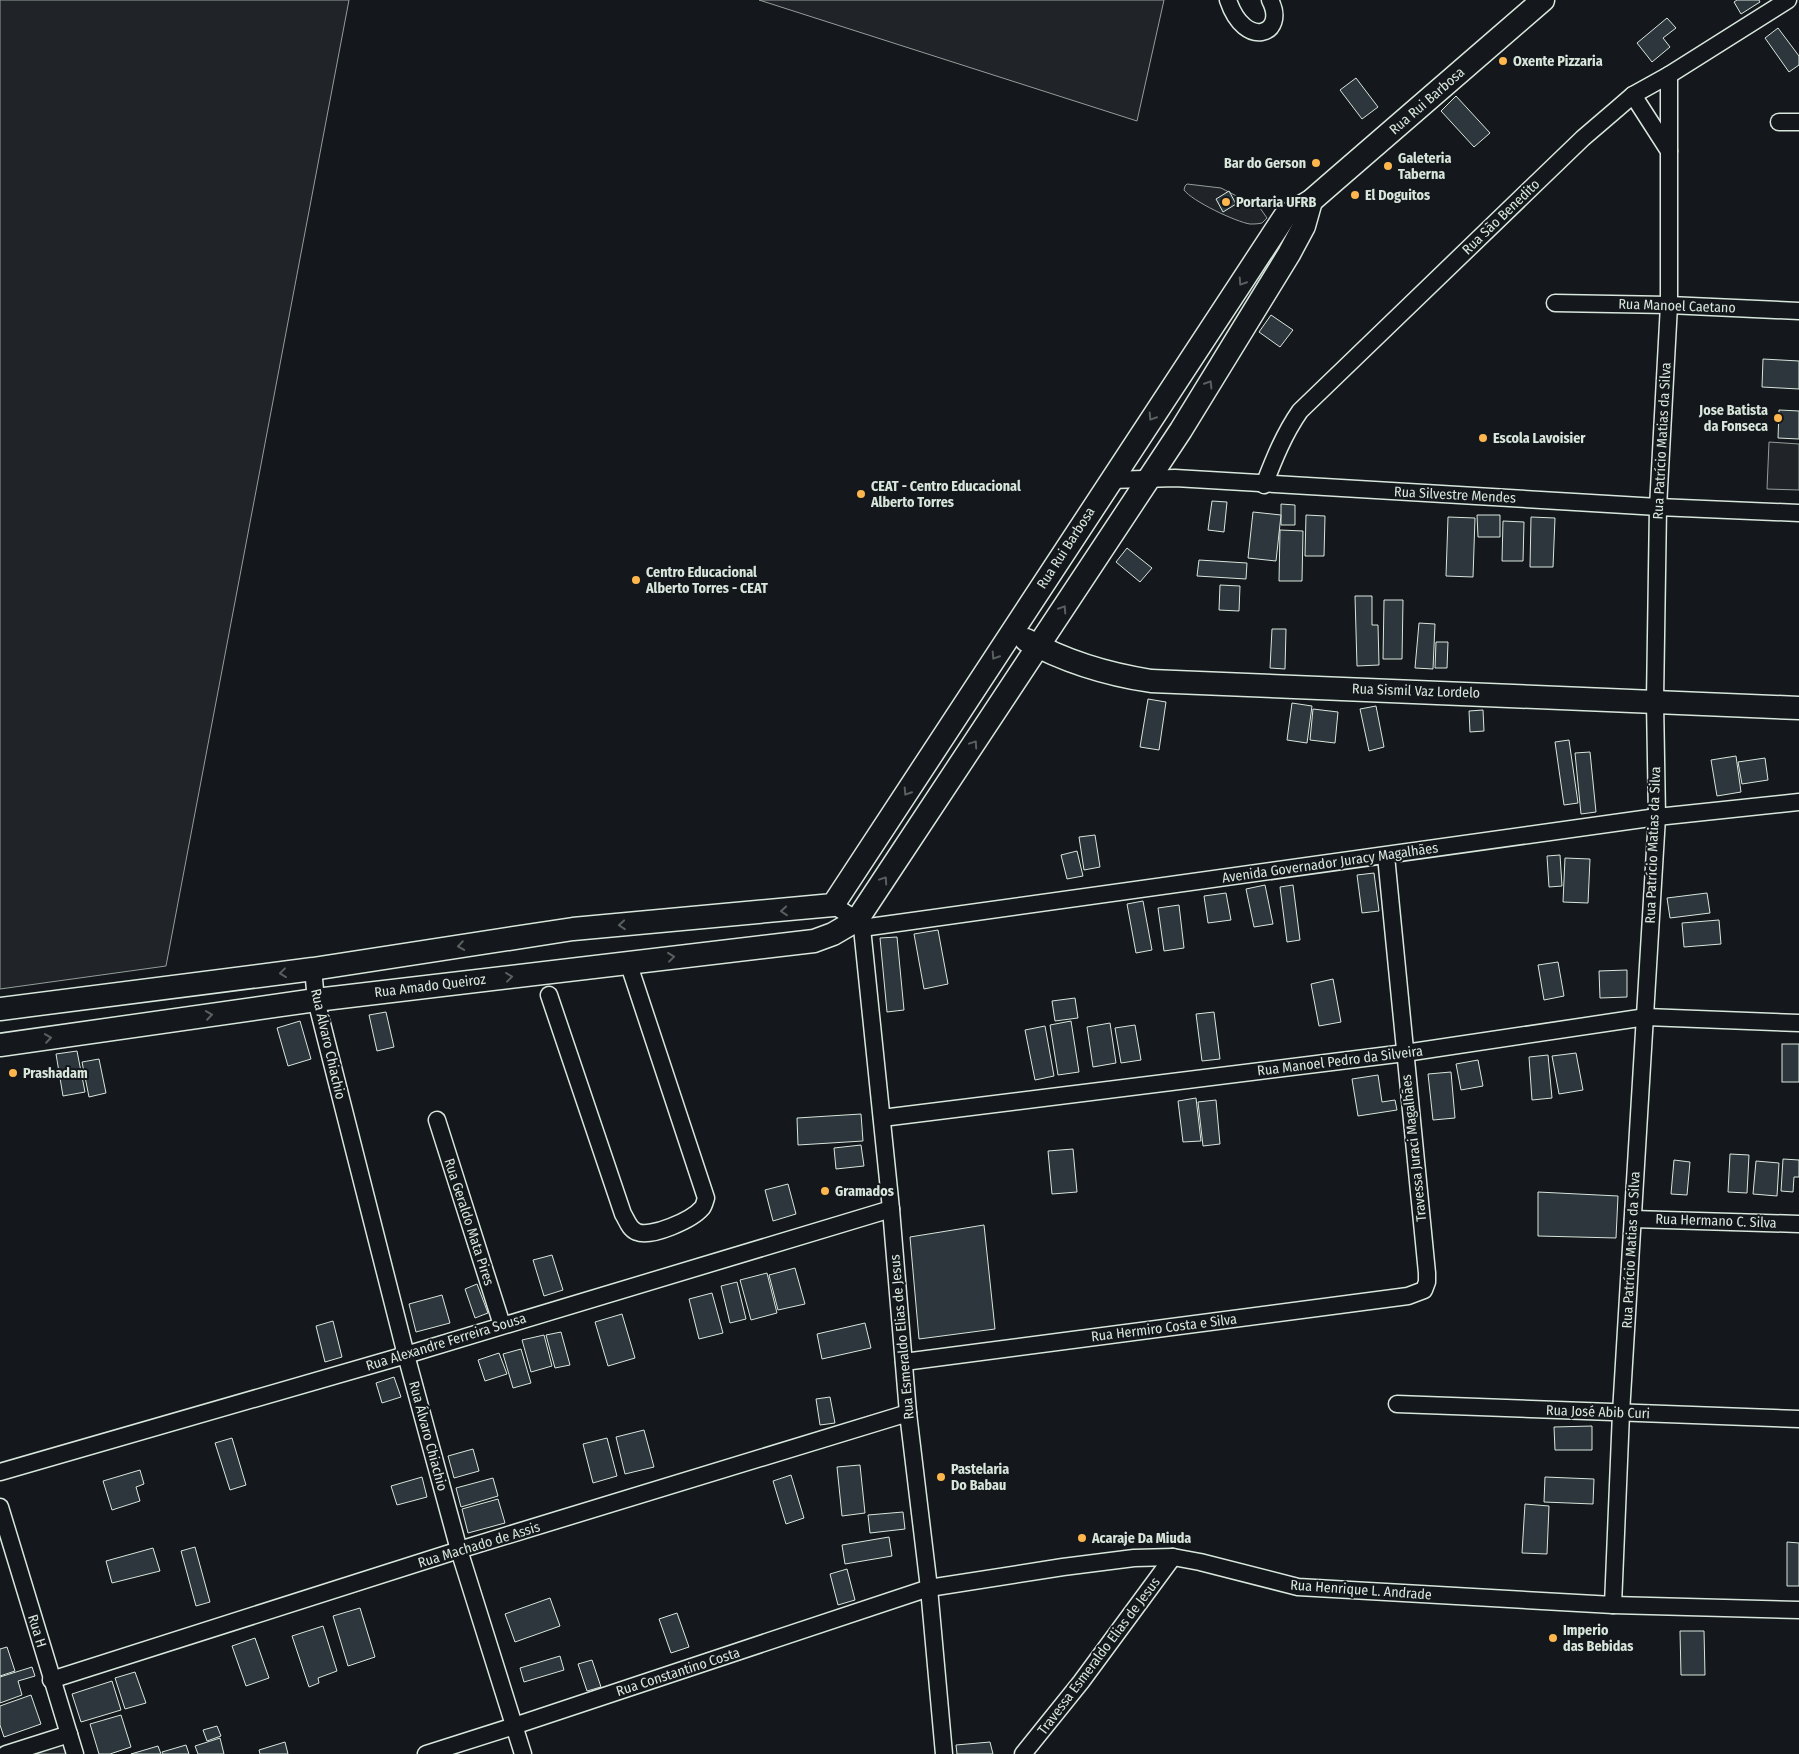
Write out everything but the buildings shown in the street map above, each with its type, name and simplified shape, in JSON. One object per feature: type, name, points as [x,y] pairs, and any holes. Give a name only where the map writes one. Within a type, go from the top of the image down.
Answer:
[{"type":"street","points":[[1228,0],[1239,23],[1252,32],[1262,33],[1270,28],[1274,16],[1270,0]]},
{"type":"street","name":"Rua Rui Barbosa","points":[[832,905],[1285,216],[1311,201],[1543,0]]},
{"type":"street","name":"Rua São Benedito","points":[[1264,484],[1289,427],[1300,411],[1582,138],[1633,96],[1788,0]]},
{"type":"street","name":"Rua Patrício Matias da Silva","points":[[1614,1605],[1621,1413],[1657,817],[1655,701],[1658,507],[1669,306],[1669,75]]},
{"type":"street","points":[[1633,96],[1669,151]]},
{"type":"street","points":[[1779,122],[1799,122]]},
{"type":"street","points":[[0,1009],[313,969],[572,929],[832,905],[860,924],[1150,478],[1271,285],[1304,226],[1311,201]]},
{"type":"street","name":"Rua Manoel Caetano","points":[[1554,303],[1799,311]]},
{"type":"street","name":"Rua Silvestre Mendes","points":[[1111,480],[1150,478],[1658,507],[1799,513]]},
{"type":"street","name":"Rua Sismil Vaz Lordelo","points":[[1011,632],[1039,647],[1105,673],[1151,681],[1799,708]]},
{"type":"street","name":"Avenida Governador Juracy Magalhães","points":[[860,924],[1386,856],[1657,817],[1799,802]]},
{"type":"street","name":"Travessa Juraci Magalhães","points":[[1386,856],[1427,1273],[1427,1282],[1424,1290]]},
{"type":"street","name":"Rua Amado Queiroz","points":[[0,1044],[316,1000],[814,940],[860,924]]},
{"type":"street","name":"Rua Esmeraldo Elias de Jesus","points":[[860,924],[882,1118],[908,1414],[929,1588],[944,1754]]},
{"type":"street","points":[[549,994],[623,1214],[632,1229],[639,1233],[647,1233],[681,1223],[703,1207],[706,1198],[628,962]]},
{"type":"street","name":"Rua Álvaro Chiachio","points":[[313,969],[316,1000],[406,1355],[459,1550],[523,1754]]},
{"type":"street","name":"Rua Manoel Pedro da Silveira","points":[[882,1118],[1405,1053],[1646,1016],[1799,1023]]},
{"type":"street","name":"Rua Geraldo Mata Pires","points":[[437,1120],[502,1325]]},
{"type":"street","name":"Rua Alexandre Ferreira Sousa","points":[[0,1472],[406,1355],[891,1209]]},
{"type":"street","name":"Rua Hermano C. Silva","points":[[1632,1219],[1799,1224]]},
{"type":"street","name":"Rua Hermiro Costa e Silva","points":[[904,1362],[1408,1296],[1424,1290]]},
{"type":"street","name":"Rua José Abib Curi","points":[[1396,1404],[1799,1419]]},
{"type":"street","name":"Rua Machado de Assis","points":[[51,1680],[459,1550],[908,1414]]},
{"type":"street","name":"Rua H","points":[[0,1507],[75,1754]]},
{"type":"street","name":"Rua Henrique L. Andrade","points":[[929,1588],[1090,1563],[1134,1558],[1174,1557],[1298,1587],[1614,1605],[1799,1610]]},
{"type":"street","name":"Travessa Esmeraldo Elias de Jesus","points":[[1023,1754],[1081,1682],[1174,1557]]},
{"type":"street","name":"Rua Constantino Costa","points":[[426,1754],[929,1588]]},
{"type":"street","points":[[6,1754],[69,1734]]},
{"type":"shaded area","points":[[0,0],[349,0],[166,966],[0,989]]},
{"type":"shaded area","points":[[759,0],[1164,0],[1137,121]]},
{"type":"shaded area","points":[[1187,184],[1221,188],[1260,208],[1267,218],[1262,223],[1250,224],[1225,215],[1189,195],[1184,190]]},
{"type":"shaded area","points":[[1769,442],[1799,444],[1799,490],[1767,489]]},
{"type":"shaded area","points":[[69,1740],[73,1754],[24,1754]]},
{"type":"place","name":"Oxente Pizzaria","points":[[1503,61]]},
{"type":"place","name":"Bar do Gerson","points":[[1316,163]]},
{"type":"place","name":"Galeteria Taberna","points":[[1388,166]]},
{"type":"place","name":"El Doguitos","points":[[1355,195]]},
{"type":"place","name":"Portaria UFRB","points":[[1226,202]]},
{"type":"place","name":"Jose Batista da Fonseca","points":[[1778,418]]},
{"type":"place","name":"Escola Lavoisier","points":[[1483,438]]},
{"type":"place","name":"CEAT - Centro Educacional Alberto Torres","points":[[861,494]]},
{"type":"place","name":"Centro Educacional Alberto Torres - CEAT","points":[[636,580]]},
{"type":"place","name":"Prashadam","points":[[13,1073]]},
{"type":"place","name":"Gramados","points":[[825,1191]]},
{"type":"place","name":"Pastelaria Do Babau","points":[[941,1477]]},
{"type":"place","name":"Acaraje Da Miuda","points":[[1082,1538]]},
{"type":"place","name":"Imperio das Bebidas","points":[[1553,1638]]}]
